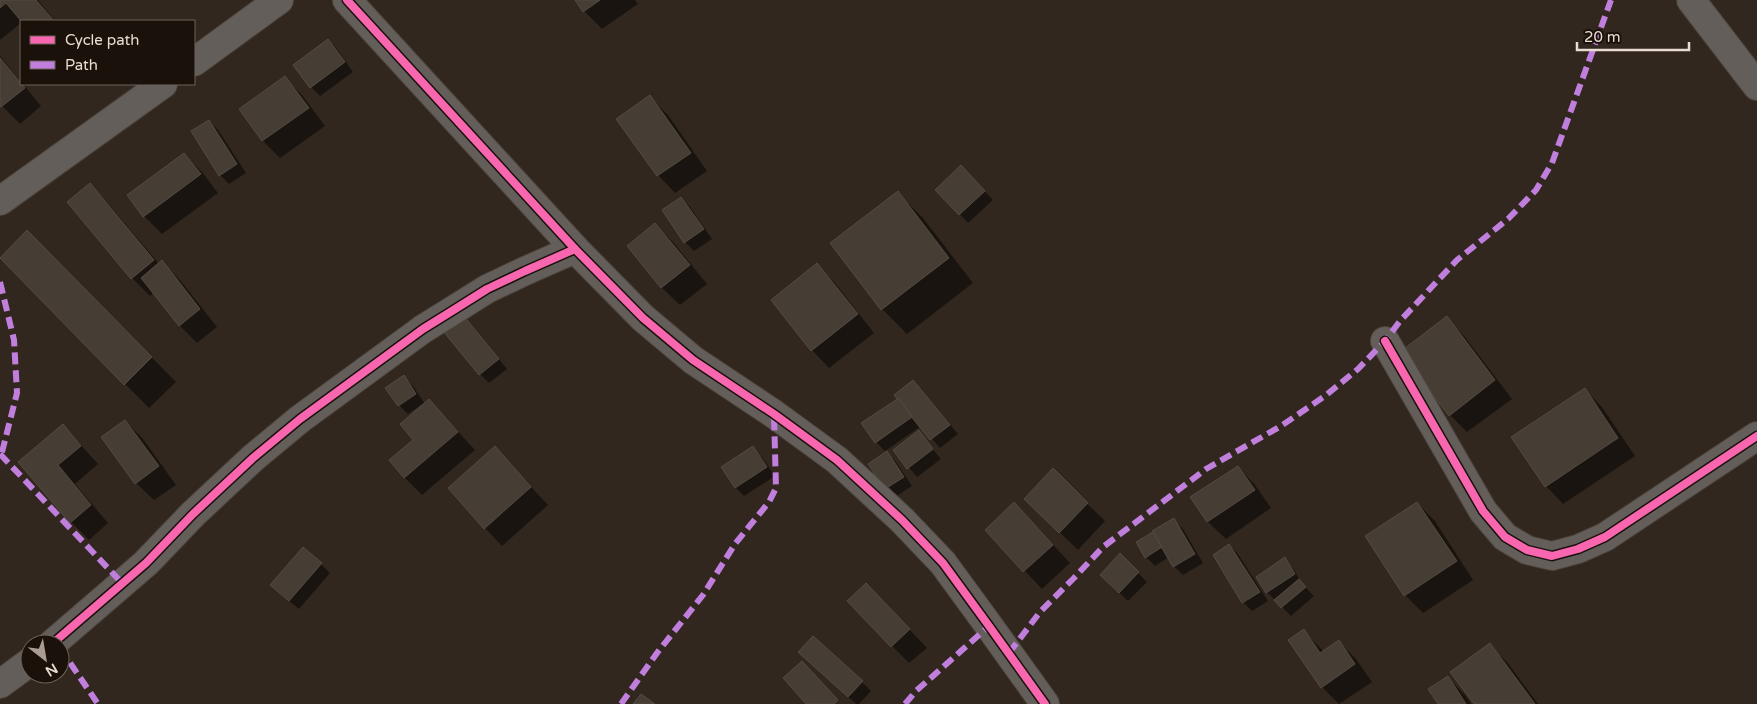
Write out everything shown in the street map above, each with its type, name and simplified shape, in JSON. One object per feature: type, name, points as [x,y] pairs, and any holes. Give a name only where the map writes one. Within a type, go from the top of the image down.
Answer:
[{"type":"street","points":[[195,61],[279,0]]},
{"type":"street","points":[[347,0],[575,249],[643,318],[693,360],[774,414],[837,460],[902,520],[943,564],[1045,704]]},
{"type":"street","points":[[1691,0],[1757,86]]},
{"type":"street","points":[[0,201],[162,85]]},
{"type":"street","points":[[64,634],[146,563],[193,514],[246,464],[300,419],[423,329],[452,311],[502,282],[575,249]]},
{"type":"street","points":[[1385,341],[1483,510],[1505,537],[1527,550],[1552,556],[1578,549],[1605,537],[1757,436]]},
{"type":"street","points":[[0,684],[20,669]]},
{"type":"building","points":[[0,0],[36,0],[53,20],[20,20],[6,3],[0,8]]},
{"type":"building","points":[[575,0],[600,0],[583,12]]},
{"type":"building","points":[[328,39],[345,62],[310,88],[293,65]]},
{"type":"building","points":[[0,58],[20,82],[20,85],[25,88],[0,106]]},
{"type":"building","points":[[285,76],[309,108],[262,141],[239,109]]},
{"type":"building","points":[[650,95],[691,153],[657,176],[616,119]]},
{"type":"building","points":[[209,120],[237,164],[219,176],[191,131]]},
{"type":"building","points":[[184,153],[201,174],[143,217],[127,195]]},
{"type":"building","points":[[961,165],[985,191],[959,215],[935,190]]},
{"type":"building","points":[[90,183],[154,260],[131,279],[67,202]]},
{"type":"building","points":[[898,191],[949,258],[881,310],[830,243]]},
{"type":"building","points":[[681,197],[704,229],[684,243],[662,210]]},
{"type":"building","points":[[655,223],[690,265],[661,288],[627,246]]},
{"type":"building","points":[[27,230],[152,357],[124,385],[0,258]]},
{"type":"building","points":[[162,260],[200,309],[179,326],[141,278]]},
{"type":"building","points":[[817,263],[858,314],[811,351],[771,300]]},
{"type":"building","points":[[463,315],[499,359],[479,375],[443,331]]},
{"type":"building","points":[[1447,316],[1495,380],[1449,416],[1400,352]]},
{"type":"building","points":[[404,375],[416,394],[398,406],[385,388]]},
{"type":"building","points":[[913,380],[950,425],[930,440],[894,395]]},
{"type":"building","points":[[1585,388],[1618,438],[1545,487],[1511,437]]},
{"type":"building","points":[[899,398],[912,417],[875,443],[861,423]]},
{"type":"building","points":[[429,399],[458,432],[404,478],[389,460],[413,440],[400,424]]},
{"type":"building","points":[[125,420],[159,466],[135,484],[101,437]]},
{"type":"building","points":[[63,424],[81,446],[58,465],[91,505],[70,523],[18,462]]},
{"type":"building","points":[[919,430],[933,449],[907,469],[893,450]]},
{"type":"building","points":[[495,446],[531,487],[484,529],[448,488]]},
{"type":"building","points":[[753,446],[767,467],[735,488],[721,467]]},
{"type":"building","points":[[887,451],[904,477],[885,489],[868,464]]},
{"type":"building","points":[[1238,466],[1255,490],[1207,522],[1190,497]]},
{"type":"building","points":[[1053,468],[1088,503],[1059,533],[1024,499]]},
{"type":"building","points":[[1014,502],[1053,545],[1023,572],[985,530]]},
{"type":"building","points":[[1417,502],[1457,561],[1404,596],[1365,536]]},
{"type":"building","points":[[1174,518],[1195,554],[1173,567],[1152,531]]},
{"type":"building","points":[[1153,532],[1162,547],[1145,558],[1136,542]]},
{"type":"building","points":[[1229,544],[1260,592],[1242,603],[1213,555]]},
{"type":"building","points":[[303,547],[322,563],[289,601],[270,585]]},
{"type":"building","points":[[1120,553],[1139,572],[1119,593],[1100,575]]},
{"type":"building","points":[[1285,557],[1295,574],[1266,593],[1256,577]]},
{"type":"building","points":[[1299,579],[1306,587],[1281,608],[1274,600]]},
{"type":"building","points":[[866,583],[910,629],[891,647],[847,601]]},
{"type":"building","points":[[1304,629],[1320,653],[1339,640],[1355,664],[1321,688],[1288,640]]},
{"type":"building","points":[[813,636],[863,681],[848,697],[798,652]]},
{"type":"building","points":[[1490,643],[1535,704],[1474,704],[1450,672]]},
{"type":"building","points":[[802,661],[838,700],[834,704],[806,704],[783,678]]},
{"type":"building","points":[[1448,676],[1466,704],[1438,704],[1428,689]]},
{"type":"building","points":[[641,694],[655,704],[633,704]]},
{"type":"marked path","points":[[1009,653],[1040,612],[1103,547],[1206,469],[1281,426],[1325,396],[1358,369],[1457,260],[1508,219],[1536,190],[1552,163],[1611,0]]},
{"type":"marked path","points":[[0,282],[14,340],[17,393],[1,456]]},
{"type":"marked path","points":[[621,704],[657,653],[703,595],[735,544],[769,502],[776,488],[774,414]]},
{"type":"marked path","points":[[0,454],[122,583]]},
{"type":"marked path","points":[[905,704],[916,691],[989,626]]},
{"type":"marked path","points":[[70,663],[98,704]]},
{"type":"cycle path","points":[[347,0],[575,249],[643,318],[693,360],[774,414],[837,460],[902,520],[943,563],[1045,704]]},
{"type":"cycle path","points":[[64,634],[146,563],[193,514],[253,458],[300,419],[423,329],[487,289],[575,249]]},
{"type":"cycle path","points":[[1385,341],[1483,511],[1505,537],[1527,550],[1552,556],[1578,549],[1605,537],[1757,436]]}]
